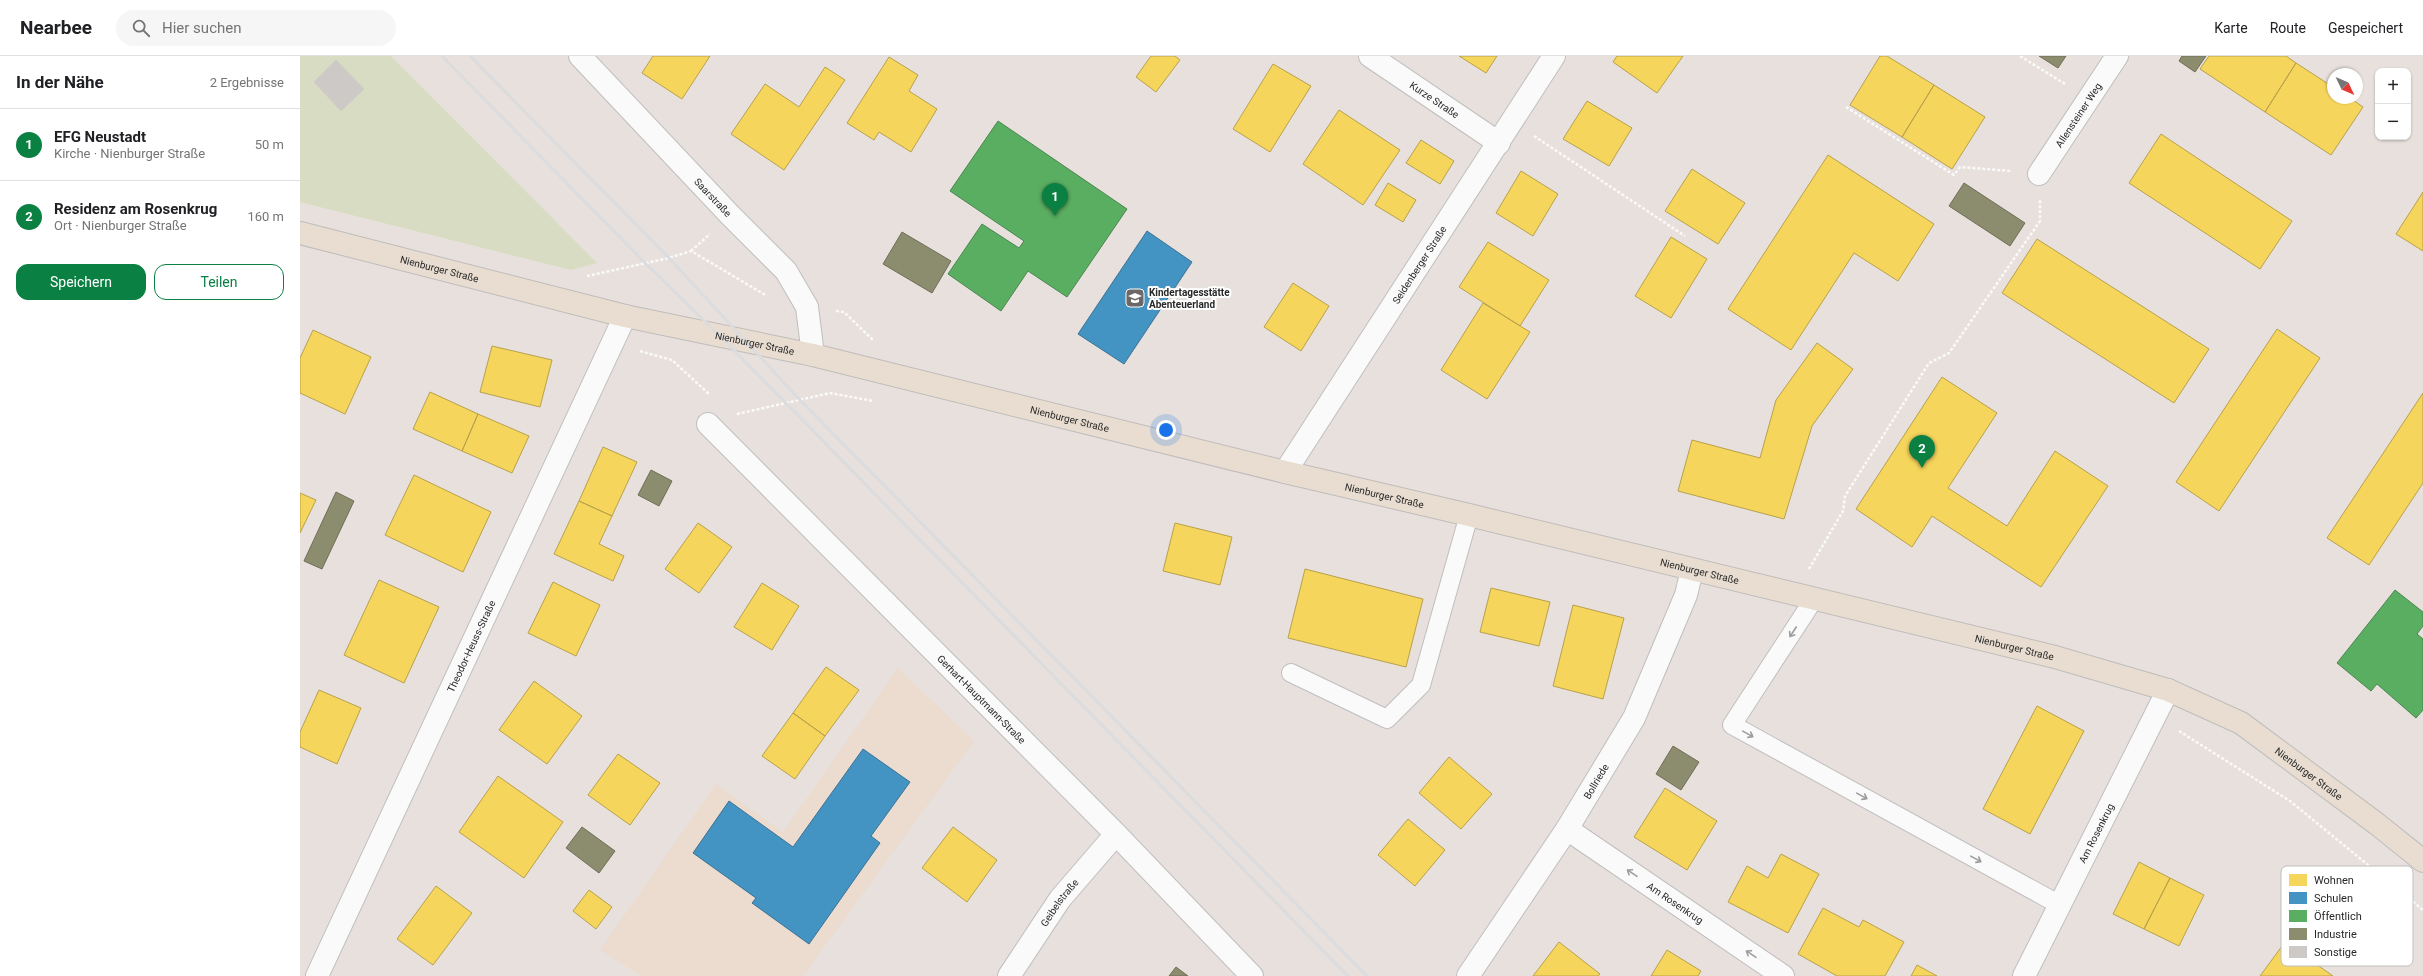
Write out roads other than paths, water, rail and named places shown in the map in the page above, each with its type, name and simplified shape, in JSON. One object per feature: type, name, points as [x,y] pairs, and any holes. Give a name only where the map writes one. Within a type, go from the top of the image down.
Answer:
[{"type":"main road","name":"Nienburger Straße","points":[[300,233],[626,316],[813,355],[1285,472],[1469,514],[1692,570],[2055,657],[2168,690],[2241,723],[2423,860]]},
{"type":"street","name":"Saarstraße","points":[[580,56],[730,215],[786,271],[807,307],[813,355]]},
{"type":"street","name":"Kurze Straße","points":[[1370,56],[1499,143]]},
{"type":"street","name":"Seidenberger Straße","points":[[1285,472],[1554,56]]},
{"type":"street","name":"Allensteiner Weg","points":[[2039,174],[2117,56]]},
{"type":"street","name":"Theodor-Heuss-Straße","points":[[316,976],[626,316]]},
{"type":"street","name":"Gerhart-Hauptmann-Straße","points":[[708,424],[1116,834],[1252,976]]},
{"type":"street","name":"Bollriede","points":[[1468,976],[1568,829],[1634,718],[1686,594],[1692,570]]},
{"type":"street","name":"Am Rosenkrug","points":[[2024,976],[2168,690]]},
{"type":"street","name":"Am Rosenkrug","points":[[1568,829],[1783,976]]},
{"type":"street","name":"Geibelstraße","points":[[1009,976],[1060,899],[1116,834]]},
{"type":"lane","points":[[1291,673],[1387,718],[1421,685],[1469,514]]},
{"type":"lane","points":[[1804,596],[1732,725],[2060,904]]},
{"type":"railway","points":[[442,56],[645,263],[719,335],[1348,976]]},
{"type":"railway","points":[[470,56],[669,258],[799,399],[1367,976]]},
{"type":"place","name":"EFG Neustadt","points":[[1055,216]]},
{"type":"place","name":"Kindertagesstätte Abenteuerland","points":[[1135,298]]},
{"type":"place","name":"Residenz am Rosenkrug","points":[[1922,468]]}]
